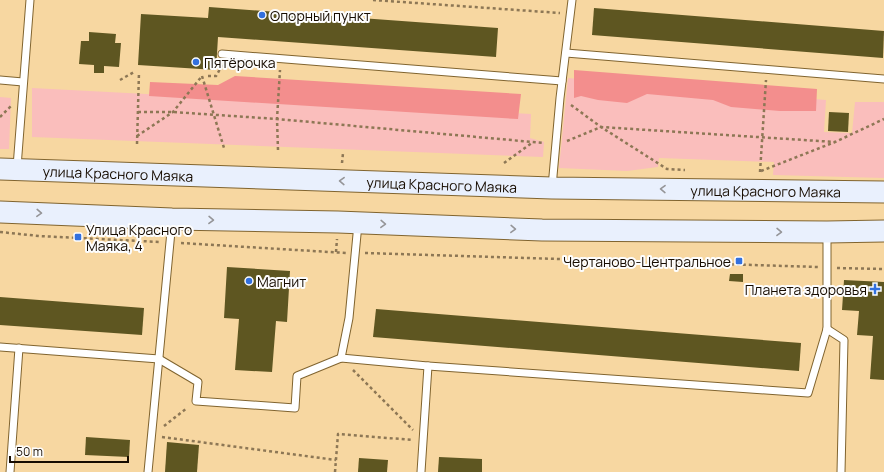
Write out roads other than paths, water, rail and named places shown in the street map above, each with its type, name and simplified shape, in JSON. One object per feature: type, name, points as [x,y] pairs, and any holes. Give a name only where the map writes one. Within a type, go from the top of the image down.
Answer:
[{"type":"street","name":"улица Красного Маяка","points":[[8,169],[552,188],[884,192]]},
{"type":"street","points":[[0,212],[172,219],[358,223],[542,230],[884,231]]},
{"type":"lane","points":[[8,169],[23,82],[30,0]]},
{"type":"lane","points":[[552,188],[560,98],[572,0]]},
{"type":"lane","points":[[566,53],[884,79]]},
{"type":"lane","points":[[222,54],[562,81]]},
{"type":"lane","points":[[0,80],[23,82]]},
{"type":"lane","points":[[148,472],[172,219]]},
{"type":"lane","points":[[341,358],[349,318],[358,223]]},
{"type":"lane","points":[[0,347],[159,358],[198,382],[196,401],[295,408],[297,376],[341,358],[428,366],[808,393],[827,329],[827,232]]},
{"type":"lane","points":[[827,329],[844,340],[841,472]]},
{"type":"lane","points":[[10,472],[19,348]]},
{"type":"lane","points":[[421,472],[428,366]]},
{"type":"place","name":"Опорный пункт","points":[[262,15]]},
{"type":"place","name":"Пятёрочка","points":[[196,62]]},
{"type":"place","name":"Улица Красного Маяка, 4","points":[[78,237]]},
{"type":"place","name":"Чертаново-Центральное","points":[[739,261]]},
{"type":"place","name":"Магнит","points":[[249,281]]},
{"type":"place","name":"Планета здоровья","points":[[875,289]]}]
